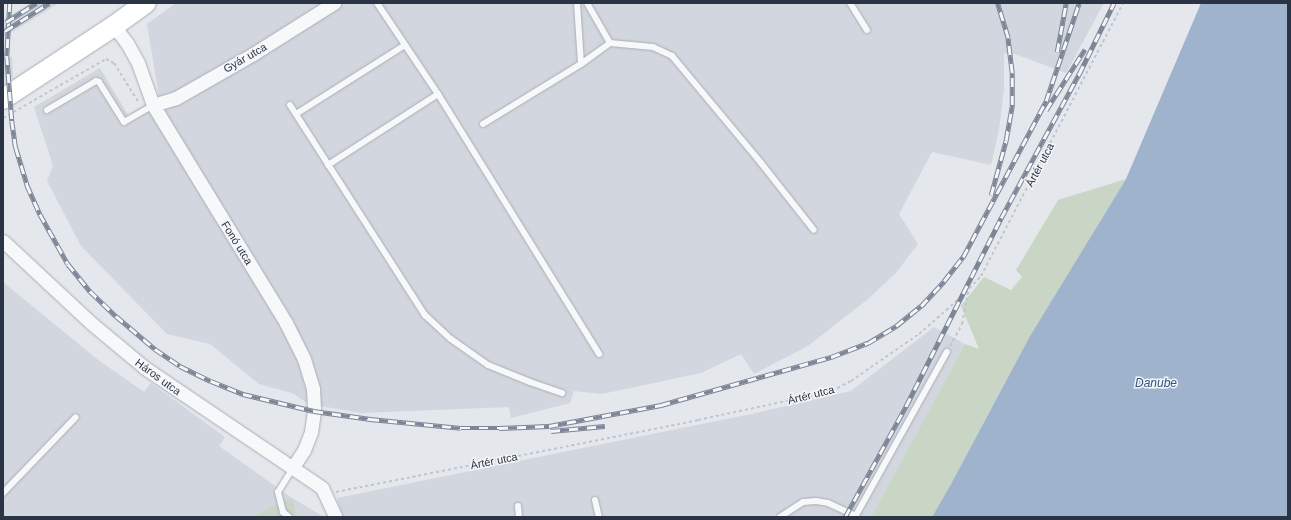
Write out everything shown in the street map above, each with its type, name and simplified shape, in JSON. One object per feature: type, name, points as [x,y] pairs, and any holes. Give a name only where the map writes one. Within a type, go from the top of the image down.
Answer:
[{"type":"main road","points":[[3,99],[114,26],[146,3]]},
{"type":"street","name":"Gyár utca","points":[[153,105],[176,98],[254,54],[334,3]]},
{"type":"street","name":"Fonó utca","points":[[114,26],[127,43],[138,63],[153,105],[286,322],[304,359],[313,389],[314,411],[309,438],[304,450],[293,467]]},
{"type":"street","name":"Háros utca","points":[[3,241],[92,323],[145,368],[293,467],[322,488],[326,494]]},
{"type":"street","points":[[326,494],[335,516]]},
{"type":"lane","points":[[377,3],[438,94],[599,354]]},
{"type":"lane","points":[[577,3],[581,64]]},
{"type":"lane","points":[[587,3],[610,43]]},
{"type":"lane","points":[[850,3],[867,30]]},
{"type":"lane","points":[[484,124],[581,64],[610,43],[653,47],[672,56],[761,162],[814,230]]},
{"type":"lane","points":[[296,114],[405,45]]},
{"type":"lane","points":[[47,110],[96,81],[99,82],[124,122],[153,105]]},
{"type":"lane","points":[[328,165],[438,94]]},
{"type":"lane","points":[[290,105],[424,315],[451,339],[488,365],[562,393]]},
{"type":"lane","points":[[780,517],[803,502],[816,501],[828,503],[856,516],[947,352]]},
{"type":"lane","points":[[3,493],[76,417]]},
{"type":"lane","points":[[289,517],[283,512],[278,492],[293,467]]},
{"type":"lane","points":[[595,500],[599,517]]},
{"type":"lane","points":[[518,506],[519,517]]},
{"type":"path","name":"Ártér utca","points":[[326,494],[691,422],[832,391],[852,381],[919,334],[968,290],[981,276],[1123,3]]},
{"type":"path","points":[[947,352],[962,324],[968,290]]},
{"type":"shaded area","points":[[30,3],[59,3],[3,38],[3,20]]},
{"type":"shaded area","points":[[176,3],[1104,3],[1066,73],[1015,54],[1004,53],[1004,88],[999,130],[991,165],[932,152],[899,214],[918,244],[895,274],[868,299],[808,346],[754,374],[741,354],[701,373],[602,394],[574,391],[570,403],[511,418],[509,407],[361,413],[309,404],[292,393],[259,384],[210,344],[167,334],[81,246],[47,181],[53,166],[34,107],[100,68],[128,115],[159,96],[147,24]]},
{"type":"shaded area","points":[[3,57],[12,57],[13,78],[5,84]]},
{"type":"shaded area","points":[[3,282],[97,359],[144,392],[151,383],[225,437],[219,446],[292,498],[324,517],[297,517],[292,499],[250,517],[3,517]]},
{"type":"shaded area","points":[[934,327],[965,344],[871,517],[327,517],[342,515],[337,498],[756,413],[851,391]]},
{"type":"green space","points":[[1126,179],[1030,336],[932,517],[871,517],[965,344],[979,349],[961,306],[984,277],[1011,290],[1022,277],[1016,270],[1058,200]]},
{"type":"green space","points":[[292,498],[297,517],[250,517]]},
{"type":"water","name":"Danube","points":[[1201,3],[1288,3],[1288,517],[932,517],[1030,336],[1126,179]]},
{"type":"railway","points":[[10,3],[7,56],[12,121],[16,148],[27,185],[40,214],[68,264],[90,291],[116,316],[155,349],[180,366],[243,394],[314,411],[370,419],[461,428],[549,426],[661,405],[831,357],[868,343],[896,326],[921,306],[963,257],[1046,101],[1079,3]]},
{"type":"railway","points":[[6,22],[37,3]]},
{"type":"railway","points":[[5,31],[49,3]]},
{"type":"railway","points":[[991,195],[1006,140],[1012,105],[1012,73],[1008,38],[997,3]]},
{"type":"railway","points":[[1057,52],[1066,3]]},
{"type":"railway","points":[[845,517],[906,406],[1001,218],[1079,74],[1114,3]]},
{"type":"railway","points":[[1046,110],[1085,49]]},
{"type":"railway","points":[[551,431],[605,426]]}]
